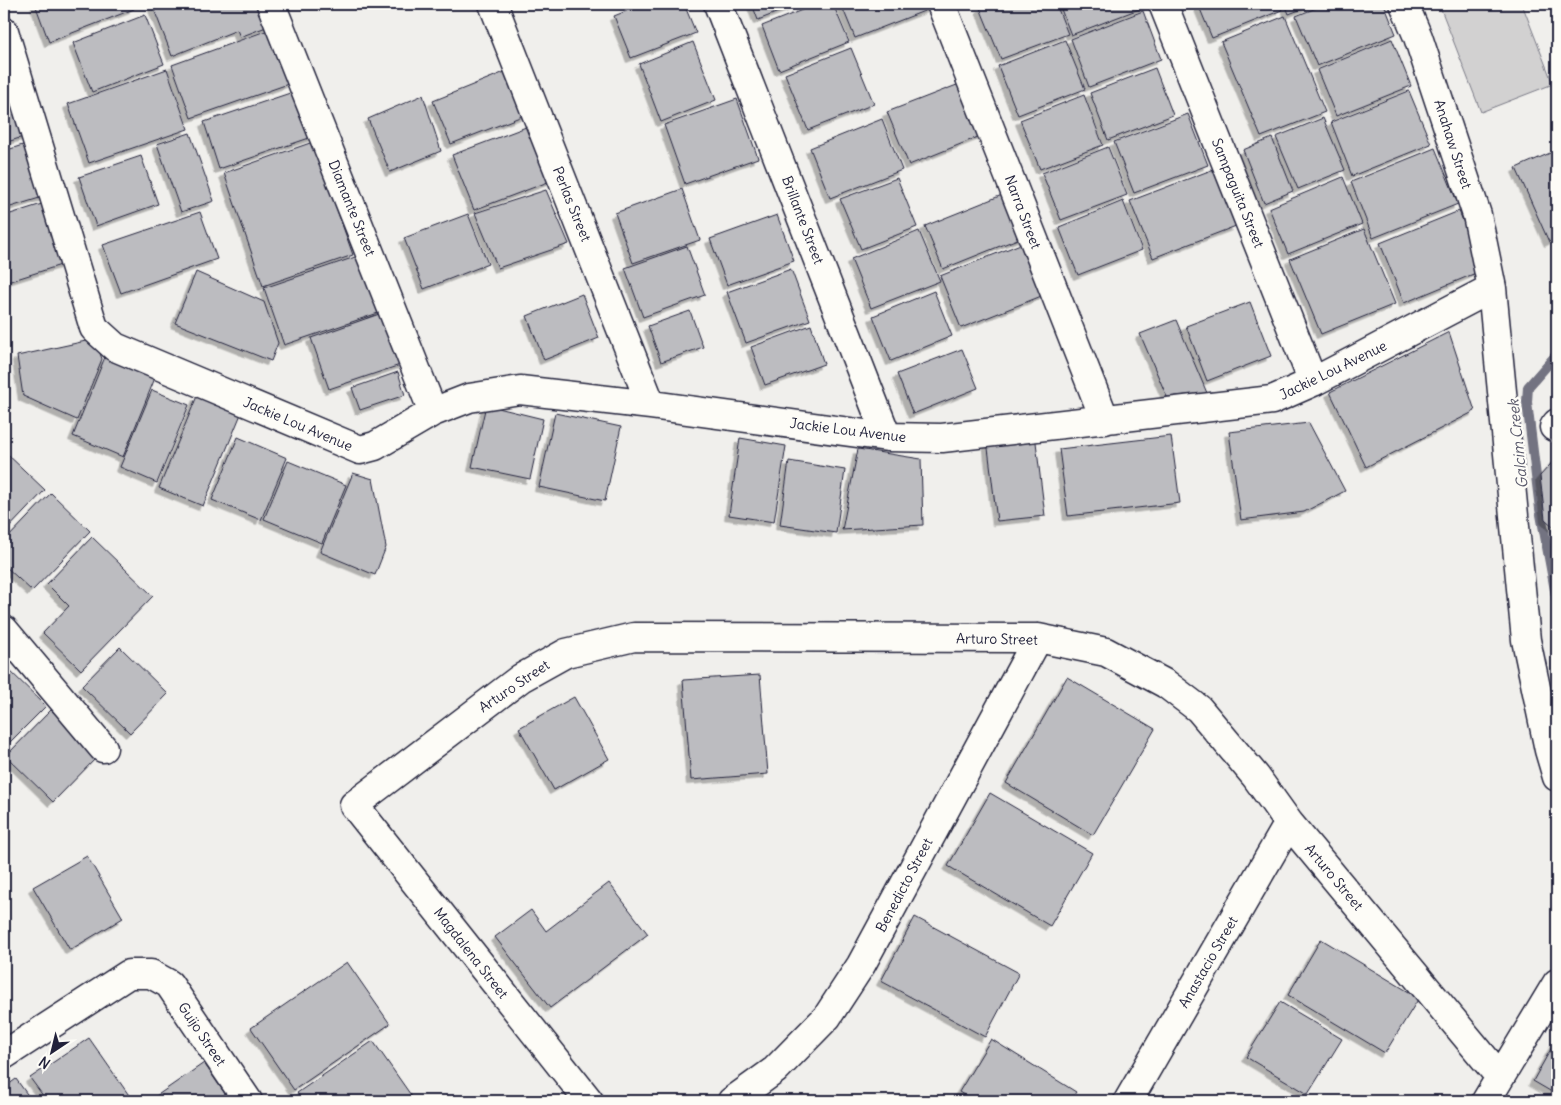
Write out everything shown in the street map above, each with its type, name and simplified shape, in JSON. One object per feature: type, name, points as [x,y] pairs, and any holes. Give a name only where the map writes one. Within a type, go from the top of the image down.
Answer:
[{"type":"street","name":"Diamante Street","points":[[271,4],[433,412]]},
{"type":"street","name":"Perlas Street","points":[[493,4],[651,405]]},
{"type":"street","name":"Brillante Street","points":[[718,4],[888,437]]},
{"type":"street","name":"Narra Street","points":[[941,4],[1105,420]]},
{"type":"street","name":"Sampaguita Street","points":[[1163,4],[1313,382]]},
{"type":"street","name":"Anahaw Street","points":[[1404,4],[1418,37],[1477,215],[1492,288]]},
{"type":"street","name":"Jackie Lou Avenue","points":[[4,31],[94,328],[115,347],[360,450],[375,446],[433,412],[469,398],[520,390],[651,405],[888,437],[942,438],[1272,400],[1313,382],[1492,288]]},
{"type":"street","points":[[1492,288],[1526,640],[1549,750],[1557,777]]},
{"type":"street","points":[[6,636],[103,748]]},
{"type":"street","name":"Arturo Street","points":[[354,805],[521,678],[566,653],[634,637],[1038,638],[1106,652],[1166,684],[1199,709],[1256,777],[1289,823],[1500,1077]]},
{"type":"street","name":"Benedicto Street","points":[[732,1101],[775,1070],[827,1017],[861,965],[1038,638]]},
{"type":"street","name":"Magdalena Street","points":[[354,805],[588,1101]]},
{"type":"street","name":"Anastacio Street","points":[[1128,1101],[1289,823]]},
{"type":"street","name":"Guijo Street","points":[[4,1055],[129,974],[151,974],[168,984],[248,1101]]},
{"type":"street","points":[[1486,1101],[1557,984]]},
{"type":"shaded area","points":[[1439,4],[1522,4],[1553,84],[1481,112]]},
{"type":"building","points":[[35,4],[132,4],[134,9],[49,42]]},
{"type":"building","points":[[152,4],[266,4],[274,24],[240,37],[237,30],[172,56]]},
{"type":"building","points":[[644,4],[684,4],[696,33],[631,58],[614,16]]},
{"type":"building","points":[[752,4],[799,4],[758,20]]},
{"type":"building","points":[[817,4],[833,4],[849,42],[779,70],[762,26]]},
{"type":"building","points":[[841,4],[930,4],[932,8],[855,38]]},
{"type":"building","points":[[991,4],[1056,4],[1068,34],[1001,59],[980,8]]},
{"type":"building","points":[[1059,4],[1152,4],[1071,35]]},
{"type":"building","points":[[1198,4],[1279,4],[1282,10],[1212,38]]},
{"type":"building","points":[[1285,4],[1315,4],[1289,14]]},
{"type":"building","points":[[1326,4],[1384,4],[1396,34],[1317,66],[1296,16]]},
{"type":"building","points":[[1143,11],[1161,59],[1089,87],[1071,39]]},
{"type":"building","points":[[145,15],[164,64],[92,92],[73,43]]},
{"type":"building","points":[[1285,16],[1325,112],[1261,137],[1221,42]]},
{"type":"building","points":[[271,29],[291,83],[191,118],[172,65]]},
{"type":"building","points":[[1392,39],[1411,86],[1336,116],[1317,70]]},
{"type":"building","points":[[1065,40],[1085,89],[1018,115],[998,66]]},
{"type":"building","points":[[693,42],[716,100],[661,122],[639,64]]},
{"type":"building","points":[[851,48],[874,104],[808,130],[785,74]]},
{"type":"building","points":[[1155,68],[1173,115],[1108,140],[1090,93]]},
{"type":"building","points":[[167,69],[188,129],[89,163],[68,104]]},
{"type":"building","points":[[512,69],[530,113],[451,144],[433,101]]},
{"type":"building","points":[[9,83],[26,136],[4,143],[4,84]]},
{"type":"building","points":[[962,83],[983,135],[909,165],[887,112]]},
{"type":"building","points":[[299,90],[315,136],[219,169],[204,122]]},
{"type":"building","points":[[1409,91],[1431,144],[1352,176],[1331,122]]},
{"type":"building","points":[[423,95],[441,151],[390,172],[368,119]]},
{"type":"building","points":[[1084,95],[1103,145],[1040,169],[1020,120]]},
{"type":"building","points":[[737,99],[758,158],[685,184],[664,125]]},
{"type":"building","points":[[1188,114],[1208,165],[1134,193],[1114,142]]},
{"type":"building","points":[[1323,118],[1345,170],[1298,189],[1276,137]]},
{"type":"building","points":[[882,119],[902,170],[830,198],[810,148]]},
{"type":"building","points":[[534,124],[556,179],[474,210],[452,155]]},
{"type":"building","points":[[190,133],[214,201],[181,212],[157,144]]},
{"type":"building","points":[[1272,138],[1293,191],[1264,203],[1243,150]]},
{"type":"building","points":[[313,142],[353,255],[263,286],[224,173]]},
{"type":"building","points":[[29,143],[46,196],[4,209],[4,151]]},
{"type":"building","points":[[1108,147],[1127,195],[1061,220],[1042,173]]},
{"type":"building","points":[[1435,148],[1458,204],[1373,238],[1351,182]]},
{"type":"building","points":[[1557,150],[1557,238],[1549,242],[1516,168]]},
{"type":"building","points":[[141,156],[158,204],[96,226],[79,177]]},
{"type":"building","points":[[1214,169],[1236,226],[1153,258],[1130,201]]},
{"type":"building","points":[[1343,177],[1362,224],[1288,254],[1269,208]]},
{"type":"building","points":[[897,178],[917,227],[861,249],[840,199]]},
{"type":"building","points":[[682,189],[700,240],[633,263],[615,213]]},
{"type":"building","points":[[546,190],[569,244],[498,268],[475,213]]},
{"type":"building","points":[[1007,193],[1025,236],[943,269],[925,226]]},
{"type":"building","points":[[1123,201],[1142,250],[1078,275],[1059,227]]},
{"type":"building","points":[[45,203],[64,264],[4,283],[4,216]]},
{"type":"building","points":[[1459,211],[1483,270],[1404,303],[1380,243]]},
{"type":"building","points":[[200,212],[217,259],[121,293],[103,245]]},
{"type":"building","points":[[468,214],[488,264],[424,289],[404,238]]},
{"type":"building","points":[[777,215],[794,261],[727,285],[710,239]]},
{"type":"building","points":[[1364,229],[1395,304],[1321,334],[1290,259]]},
{"type":"building","points":[[919,231],[940,281],[871,308],[851,259]]},
{"type":"building","points":[[1023,243],[1044,295],[961,328],[940,276]]},
{"type":"building","points":[[687,246],[705,295],[643,317],[625,268]]},
{"type":"building","points":[[364,254],[384,311],[284,345],[264,288]]},
{"type":"building","points":[[791,269],[810,320],[746,343],[727,292]]},
{"type":"building","points":[[196,272],[264,302],[278,343],[271,361],[175,323]]},
{"type":"building","points":[[934,291],[952,336],[891,361],[873,316]]},
{"type":"building","points":[[582,294],[599,338],[544,360],[527,316]]},
{"type":"building","points":[[1250,302],[1271,356],[1207,381],[1186,326]]},
{"type":"building","points":[[690,311],[703,347],[661,362],[648,326]]},
{"type":"building","points":[[385,312],[403,364],[329,389],[311,338]]},
{"type":"building","points":[[1176,320],[1207,393],[1167,397],[1140,334]]},
{"type":"building","points":[[811,325],[824,364],[765,385],[751,347]]},
{"type":"building","points":[[1449,332],[1475,411],[1366,467],[1330,392]]},
{"type":"building","points":[[95,339],[102,359],[77,420],[23,396],[17,356]]},
{"type":"building","points":[[962,349],[978,388],[913,414],[897,374]]},
{"type":"building","points":[[105,357],[155,378],[123,457],[73,436]]},
{"type":"building","points":[[398,372],[405,395],[360,410],[352,388]]},
{"type":"building","points":[[152,390],[189,405],[157,483],[120,467]]},
{"type":"building","points":[[197,396],[241,414],[203,506],[159,488]]},
{"type":"building","points":[[486,405],[543,419],[530,479],[472,467]]},
{"type":"building","points":[[555,413],[621,427],[605,501],[539,487]]},
{"type":"building","points":[[1309,423],[1345,491],[1304,512],[1241,520],[1229,432]]},
{"type":"building","points":[[1035,434],[1045,516],[997,521],[987,440]]},
{"type":"building","points":[[1171,436],[1180,503],[1068,516],[1059,449]]},
{"type":"building","points":[[238,437],[287,458],[261,520],[212,500]]},
{"type":"building","points":[[740,438],[786,446],[774,522],[729,515]]},
{"type":"building","points":[[858,449],[921,459],[923,525],[842,530]]},
{"type":"building","points":[[4,451],[45,490],[4,533]]},
{"type":"building","points":[[1557,457],[1557,530],[1545,519],[1540,476]]},
{"type":"building","points":[[288,461],[346,485],[322,543],[264,519]]},
{"type":"building","points":[[789,461],[845,470],[836,533],[780,525]]},
{"type":"building","points":[[353,473],[373,479],[386,547],[375,575],[320,552]]},
{"type":"building","points":[[51,493],[90,531],[32,591],[4,565],[4,542]]},
{"type":"building","points":[[92,537],[153,596],[81,670],[43,633],[69,606],[47,584]]},
{"type":"building","points":[[120,647],[168,694],[130,733],[82,686]]},
{"type":"building","points":[[4,665],[46,706],[4,748]]},
{"type":"building","points":[[760,675],[768,774],[691,780],[683,680]]},
{"type":"building","points":[[1067,677],[1155,729],[1093,835],[1006,783]]},
{"type":"building","points":[[574,697],[609,759],[554,790],[519,728]]},
{"type":"building","points":[[51,710],[98,756],[53,802],[6,756]]},
{"type":"building","points":[[990,793],[1092,853],[1050,926],[948,866]]},
{"type":"building","points":[[87,856],[123,918],[70,950],[33,887]]},
{"type":"building","points":[[609,883],[648,934],[550,1008],[495,937],[531,910],[546,931]]},
{"type":"building","points":[[915,917],[1019,973],[985,1037],[881,981]]},
{"type":"building","points":[[1321,939],[1419,998],[1385,1053],[1288,995]]},
{"type":"building","points":[[347,962],[390,1024],[294,1090],[251,1028]]},
{"type":"building","points":[[1280,1002],[1342,1039],[1308,1094],[1246,1057]]},
{"type":"building","points":[[89,1038],[133,1101],[47,1101],[30,1078]]},
{"type":"building","points":[[1557,1038],[1557,1095],[1533,1081]]},
{"type":"building","points":[[991,1039],[1076,1092],[1070,1101],[974,1101],[959,1092]]},
{"type":"building","points":[[373,1041],[415,1101],[303,1101],[297,1093]]},
{"type":"building","points":[[204,1063],[230,1101],[149,1101]]},
{"type":"building","points":[[16,1079],[32,1101],[4,1101],[4,1088]]},
{"type":"waterway","name":"Galcim Creek","points":[[1557,354],[1528,387],[1527,402],[1540,509],[1557,601]]}]
